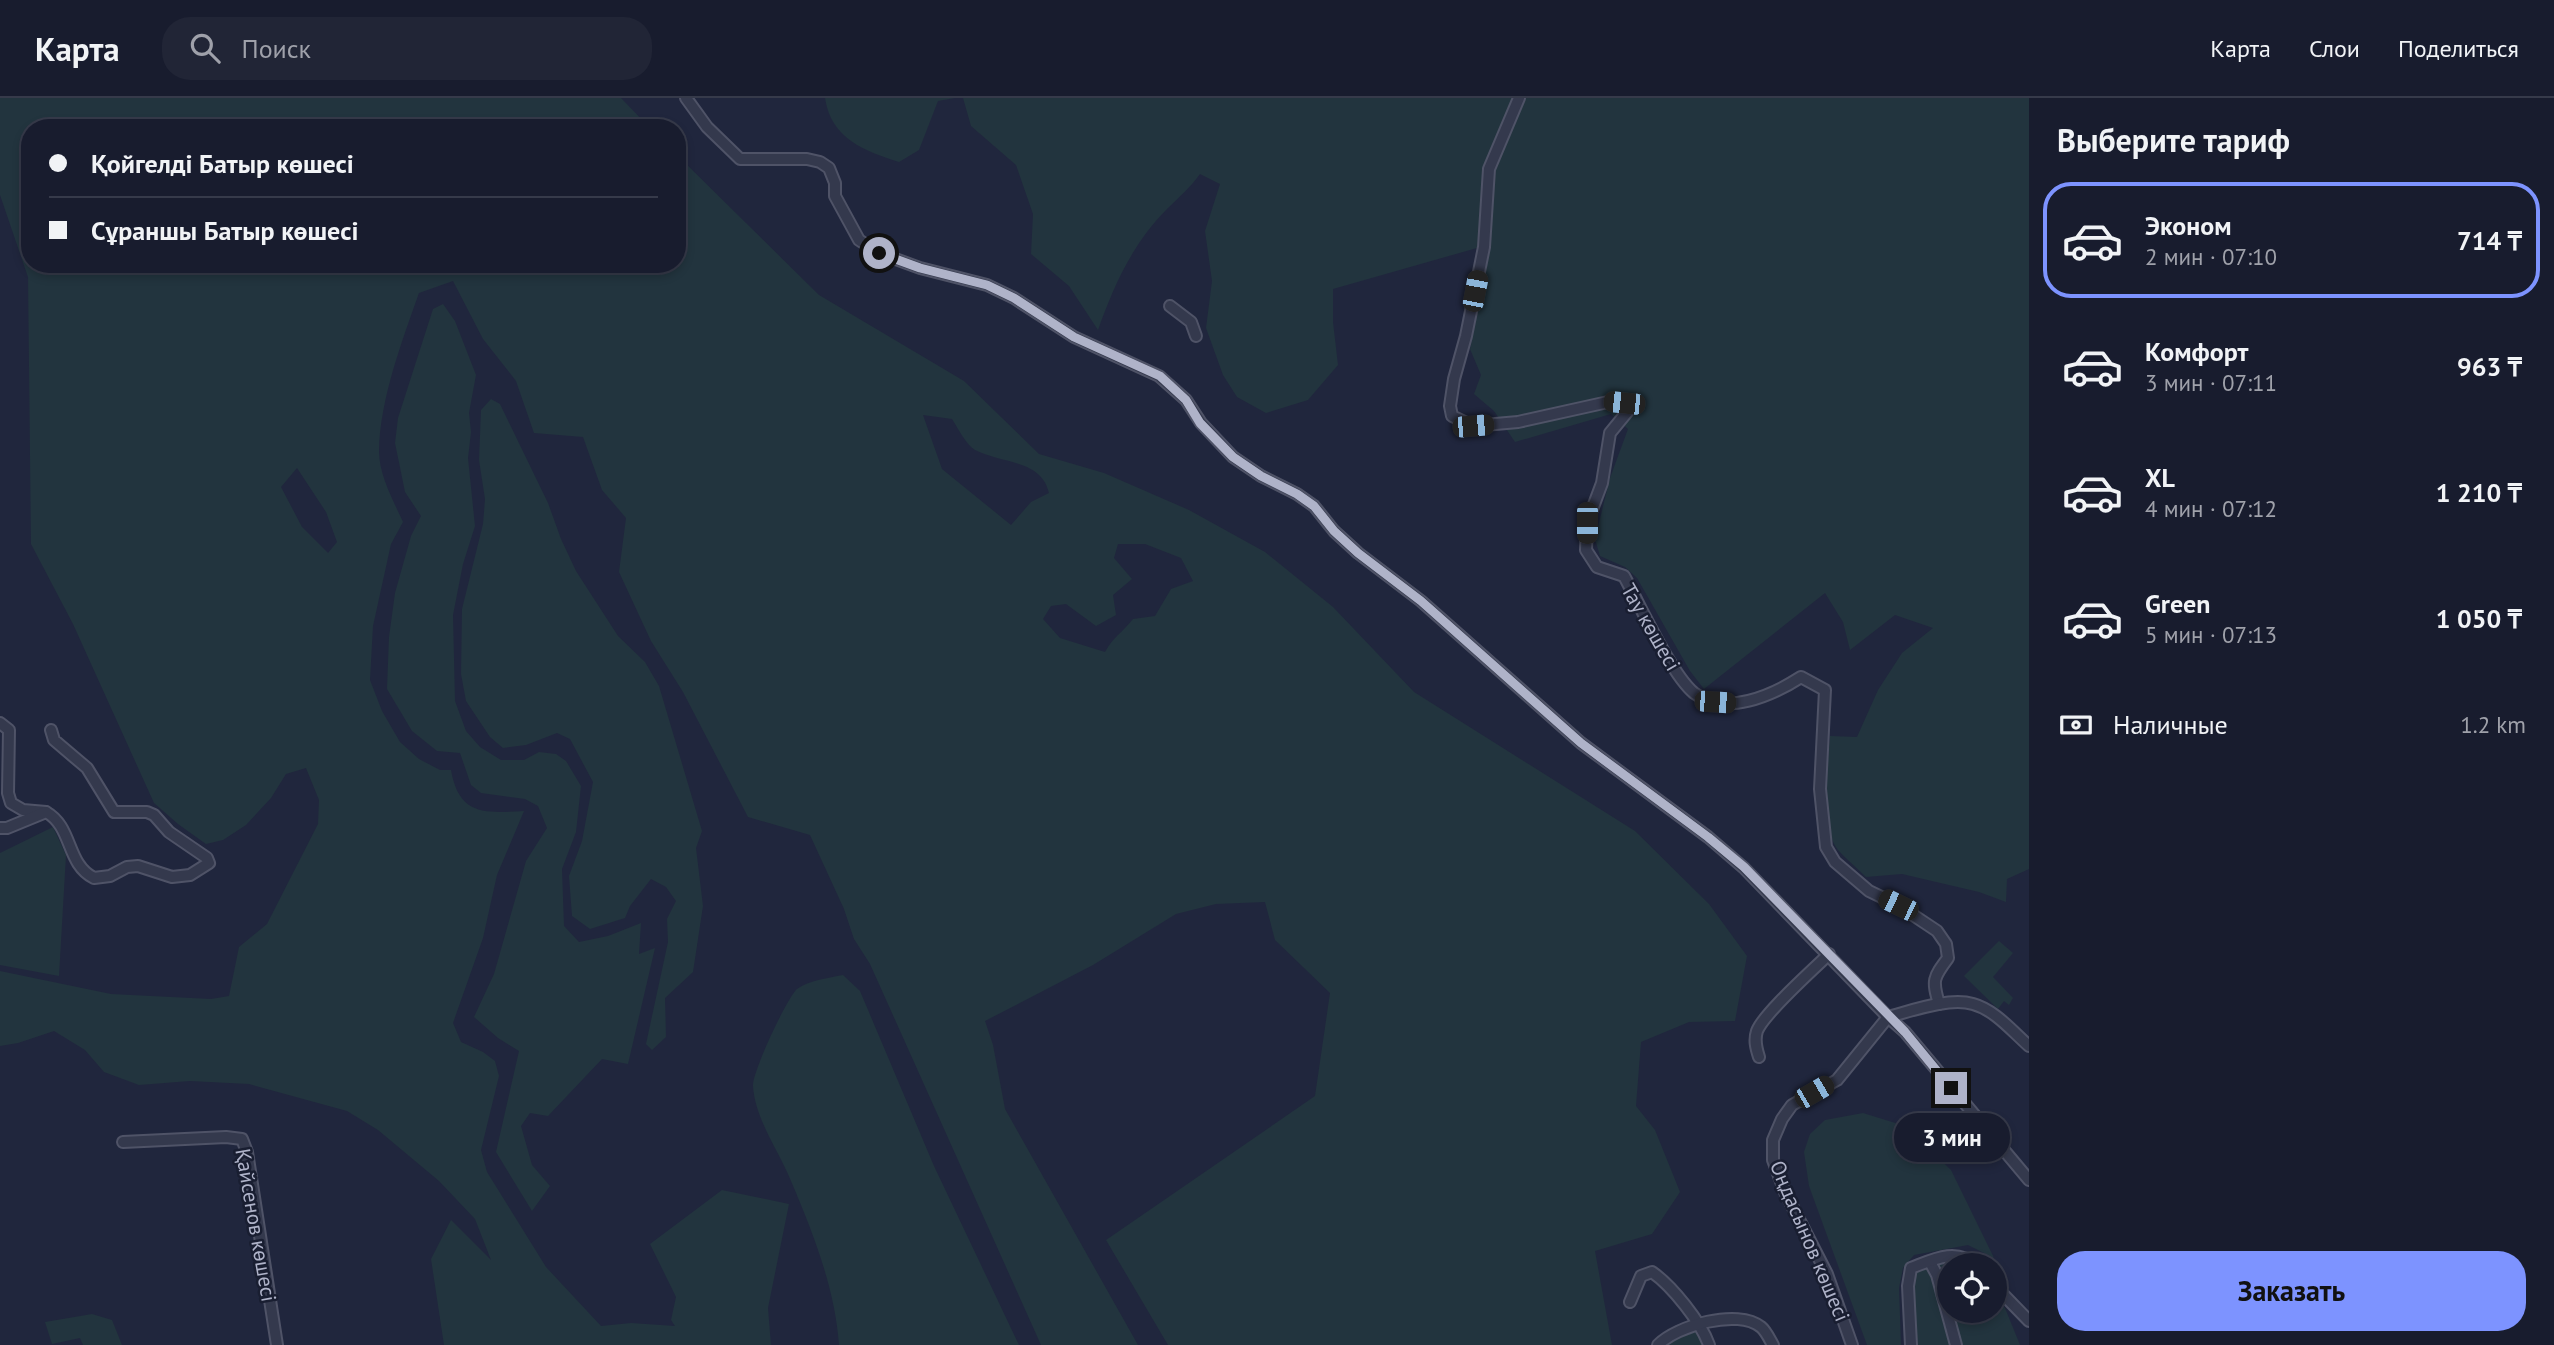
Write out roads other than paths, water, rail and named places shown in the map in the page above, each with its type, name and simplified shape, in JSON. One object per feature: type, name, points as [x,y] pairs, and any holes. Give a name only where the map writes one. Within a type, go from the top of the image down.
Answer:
[{"type":"street","points":[[686,98],[707,127],[740,159],[807,159],[820,162],[829,168],[835,183],[835,196],[846,218],[859,240],[879,253],[920,268],[987,285],[1014,298],[1074,337],[1160,376],[1186,400],[1200,423],[1233,457],[1314,506],[1334,531],[1358,553],[1421,601],[1581,743],[1744,867],[1905,1032],[2029,1180]]},
{"type":"street","name":"Тау көшесі","points":[[1519,98],[1489,169],[1484,247],[1466,336],[1454,379],[1450,406],[1452,416],[1473,426],[1518,422],[1608,402],[1624,403],[1628,411],[1610,433],[1602,483],[1587,523],[1587,550],[1597,567],[1624,576],[1679,677],[1695,694],[1715,702],[1735,703],[1778,691],[1801,677],[1825,690],[1821,789],[1826,847],[1835,862],[1869,891],[1898,905],[1937,931],[1946,944],[1948,958],[1935,976],[1934,985],[1939,1004]]},
{"type":"street","points":[[1170,306],[1191,322],[1196,336]]},
{"type":"street","points":[[0,723],[9,730],[8,793],[11,803],[23,810],[46,812],[58,819],[79,867],[94,878],[110,876],[127,867],[138,866],[172,877],[190,875],[209,863],[207,858],[169,832],[155,815],[146,812],[114,812],[87,768],[54,740],[51,730]]},
{"type":"street","points":[[0,828],[7,828],[46,812]]},
{"type":"street","points":[[1759,1057],[1755,1045],[1758,1029],[1789,993],[1829,954]]},
{"type":"street","points":[[1888,1017],[1939,1004],[1972,1003],[1994,1014],[2029,1046]]},
{"type":"street","name":"Оңдасынов көшесі","points":[[1852,1345],[1827,1274],[1785,1192],[1773,1160],[1773,1140],[1782,1119],[1792,1105],[1837,1080],[1888,1017]]},
{"type":"street","name":"Қайсенов көшесі","points":[[122,1142],[226,1137],[242,1139],[247,1152],[277,1345]]},
{"type":"street","points":[[1911,1345],[1908,1286],[1911,1268],[1937,1260]]},
{"type":"street","points":[[1930,1262],[1937,1275],[1956,1345]]},
{"type":"street","points":[[1630,1303],[1641,1276],[1652,1272],[1662,1279],[1698,1325],[1709,1345]]},
{"type":"street","points":[[2007,1298],[2029,1321]]},
{"type":"street","points":[[1658,1345],[1669,1335],[1727,1318],[1743,1318],[1761,1327],[1773,1345]]}]
